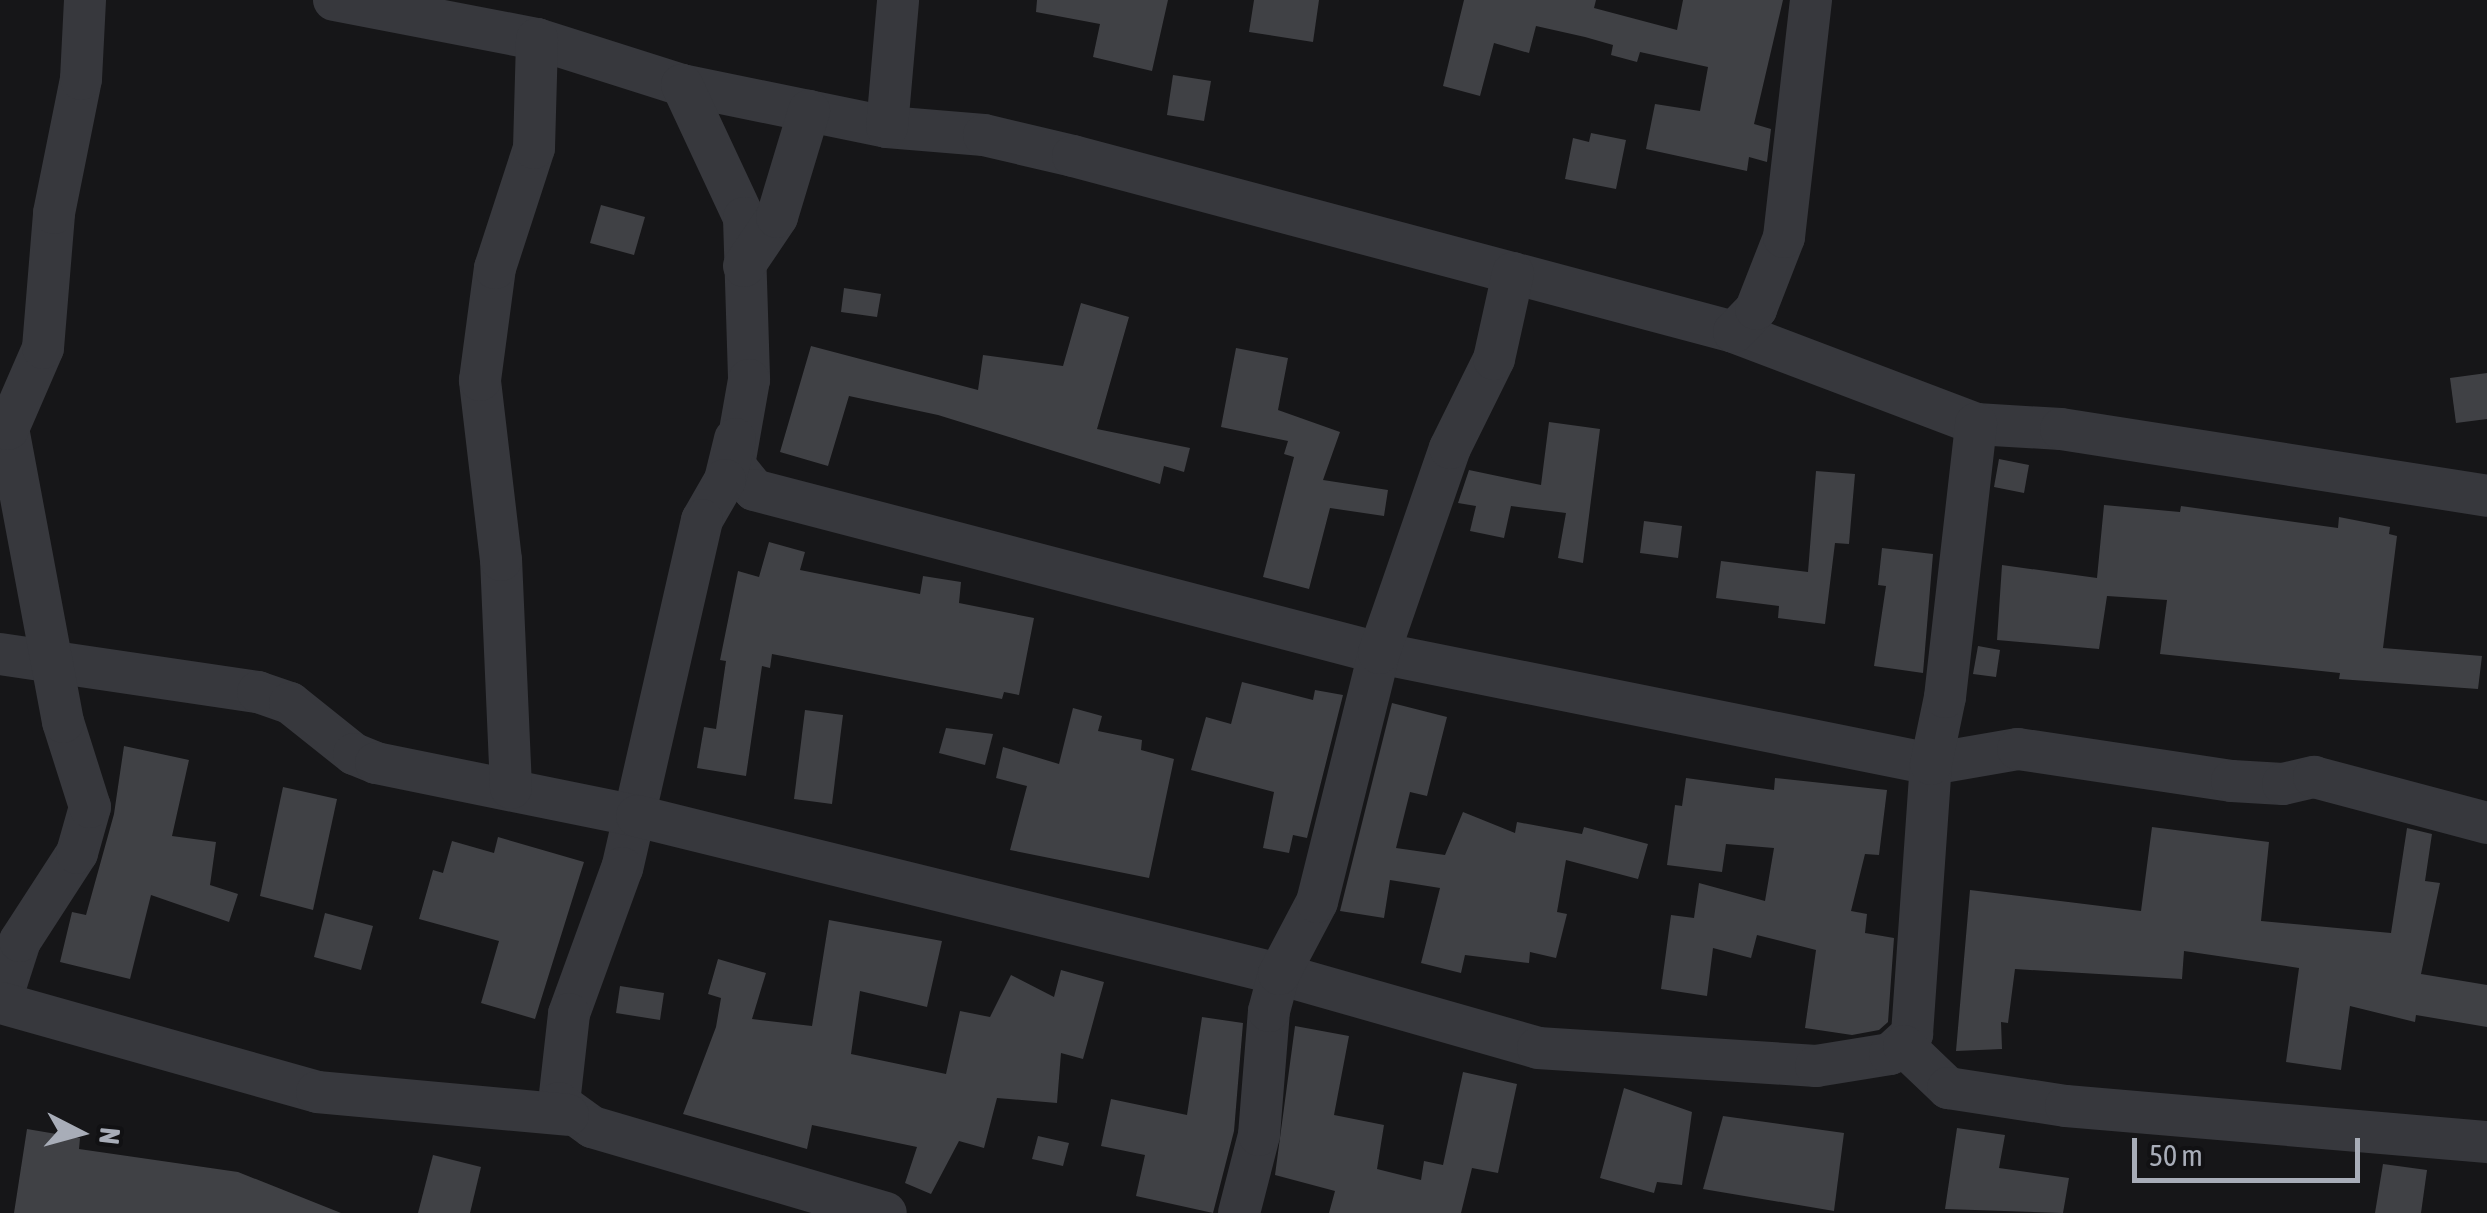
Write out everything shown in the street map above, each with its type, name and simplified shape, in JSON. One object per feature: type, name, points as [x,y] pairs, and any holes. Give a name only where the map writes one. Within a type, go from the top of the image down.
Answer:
[{"type":"street","points":[[85,0],[80,79],[54,213],[43,348],[8,429],[57,663],[63,722],[90,806],[77,853],[20,941],[1,1003],[317,1092],[568,1115],[886,1213]]},
{"type":"street","points":[[334,0],[537,39],[682,85],[887,127],[984,135],[1734,332],[1976,424],[2062,429],[2487,496]]},
{"type":"street","points":[[887,127],[898,0]]},
{"type":"street","points":[[1734,332],[1756,309],[1784,237],[1811,0]]},
{"type":"street","points":[[512,788],[501,560],[480,380],[495,268],[534,148],[537,39]]},
{"type":"street","points":[[568,1115],[558,1103],[557,1081],[570,1014],[637,816],[702,520],[724,480],[749,380],[744,218],[682,85]]},
{"type":"street","points":[[744,267],[777,217],[809,111]]},
{"type":"street","points":[[1238,1213],[1259,1135],[1269,1011],[1279,974],[1316,902],[1379,653],[1438,480],[1494,358],[1513,273]]},
{"type":"street","points":[[1904,1046],[1918,1004],[1931,764],[1945,697],[1976,424]]},
{"type":"street","points":[[736,438],[734,465],[754,490],[1379,653],[1931,764],[2018,749],[2232,781],[2284,784],[2314,778],[2458,820],[2487,823]]},
{"type":"street","points":[[0,654],[258,692],[290,704],[376,763],[637,816],[1279,974],[1538,1048],[1816,1066],[1904,1046]]},
{"type":"street","points":[[1904,1046],[1948,1088],[2066,1106],[2487,1142]]},
{"type":"building","points":[[1037,0],[1168,0],[1152,71],[1093,57],[1100,24],[1036,12]]},
{"type":"building","points":[[1254,0],[1319,0],[1313,42],[1249,32]]},
{"type":"building","points":[[1464,0],[1596,0],[1594,8],[1677,30],[1683,0],[1783,0],[1754,124],[1771,129],[1767,162],[1749,157],[1747,171],[1646,149],[1655,104],[1700,111],[1708,67],[1640,52],[1637,62],[1611,55],[1613,45],[1585,37],[1536,26],[1529,53],[1494,43],[1480,96],[1443,86]]},
{"type":"building","points":[[1173,75],[1211,81],[1204,121],[1167,115]]},
{"type":"building","points":[[1591,133],[1626,140],[1616,189],[1565,179],[1573,138],[1589,142]]},
{"type":"building","points":[[601,205],[645,217],[634,255],[590,243]]},
{"type":"building","points":[[844,288],[881,294],[877,317],[841,312]]},
{"type":"building","points":[[1081,303],[1129,317],[1097,429],[1190,448],[1184,472],[1164,466],[1160,484],[938,415],[849,396],[828,466],[780,452],[811,346],[978,390],[983,355],[1063,366]]},
{"type":"building","points":[[1236,348],[1288,358],[1278,410],[1340,432],[1323,480],[1388,490],[1384,516],[1330,508],[1309,589],[1263,577],[1294,457],[1284,454],[1288,441],[1221,427]]},
{"type":"building","points":[[2487,373],[2487,419],[2456,423],[2450,378]]},
{"type":"building","points":[[1549,422],[1600,429],[1583,563],[1558,558],[1566,513],[1511,506],[1504,538],[1470,531],[1476,506],[1458,503],[1469,470],[1541,485]]},
{"type":"building","points":[[1999,459],[2029,465],[2024,493],[1994,487]]},
{"type":"building","points":[[1816,471],[1855,474],[1849,544],[1835,543],[1825,624],[1778,618],[1779,606],[1716,598],[1721,561],[1808,572]]},
{"type":"building","points":[[2104,505],[2180,512],[2181,506],[2338,528],[2339,517],[2390,527],[2389,534],[2397,536],[2383,648],[2482,656],[2478,689],[2339,679],[2340,673],[2160,654],[2167,600],[2107,596],[2099,649],[1997,640],[2002,565],[2097,578]]},
{"type":"building","points":[[1644,521],[1682,526],[1678,558],[1640,553]]},
{"type":"building","points":[[769,542],[805,552],[800,570],[920,594],[923,576],[961,582],[959,603],[1034,618],[1019,695],[1004,692],[1002,699],[772,654],[770,668],[762,666],[746,776],[697,768],[704,727],[716,729],[726,661],[720,660],[738,571],[759,577]]},
{"type":"building","points":[[1882,548],[1933,554],[1923,673],[1874,666],[1886,586],[1878,585]]},
{"type":"building","points":[[1978,646],[2000,650],[1996,677],[1973,674]]},
{"type":"building","points":[[1242,682],[1313,700],[1315,690],[1343,695],[1307,838],[1293,835],[1289,853],[1263,848],[1274,792],[1191,770],[1206,717],[1231,724]]},
{"type":"building","points":[[1392,703],[1447,717],[1427,796],[1410,792],[1396,848],[1445,855],[1463,812],[1515,833],[1517,822],[1582,834],[1584,827],[1648,844],[1638,879],[1566,860],[1557,912],[1567,914],[1556,958],[1530,952],[1529,963],[1465,955],[1461,973],[1421,963],[1440,888],[1390,880],[1384,918],[1340,911]]},
{"type":"building","points":[[1073,708],[1102,716],[1098,731],[1142,740],[1141,750],[1174,759],[1149,878],[1010,850],[1027,786],[996,778],[1003,747],[1059,764]]},
{"type":"building","points":[[805,710],[843,715],[832,804],[794,799]]},
{"type":"building","points":[[946,728],[993,734],[985,765],[939,753]]},
{"type":"building","points":[[124,746],[189,760],[172,836],[216,842],[210,885],[238,894],[229,922],[151,895],[130,979],[60,962],[72,912],[86,915],[114,814]]},
{"type":"building","points":[[1686,778],[1774,790],[1775,778],[1887,790],[1879,855],[1865,854],[1851,911],[1867,914],[1865,933],[1894,938],[1888,1022],[1879,1030],[1852,1035],[1805,1028],[1816,950],[1757,935],[1751,958],[1713,948],[1707,996],[1661,989],[1671,915],[1694,918],[1699,883],[1765,901],[1774,848],[1726,844],[1722,872],[1667,865],[1675,805],[1682,806]]},
{"type":"building","points":[[283,787],[337,799],[313,910],[260,896]]},
{"type":"building","points":[[2152,827],[2269,842],[2261,921],[2391,933],[2407,828],[2432,834],[2425,881],[2440,883],[2421,974],[2487,985],[2487,1027],[2416,1015],[2415,1022],[2350,1006],[2341,1070],[2286,1062],[2299,968],[2184,951],[2182,979],[2015,969],[2008,1023],[2001,1022],[2002,1049],[1956,1051],[1970,890],[2141,911]]},
{"type":"building","points":[[498,837],[584,862],[535,1019],[481,1003],[499,941],[419,919],[433,870],[443,873],[452,841],[494,853]]},
{"type":"building","points":[[325,913],[373,926],[361,970],[314,957]]},
{"type":"building","points":[[829,920],[942,941],[927,1007],[860,991],[851,1054],[946,1074],[960,1011],[990,1017],[1011,975],[1054,997],[1061,970],[1104,982],[1083,1059],[1061,1053],[1057,1103],[997,1098],[984,1148],[959,1141],[931,1194],[905,1183],[917,1147],[812,1125],[807,1149],[683,1114],[716,1027],[721,998],[708,994],[718,959],[766,973],[752,1019],[812,1026]]},
{"type":"building","points":[[620,986],[664,993],[660,1020],[616,1013]]},
{"type":"building","points":[[1202,1017],[1243,1023],[1234,1131],[1213,1213],[1136,1196],[1145,1155],[1101,1146],[1111,1099],[1187,1115]]},
{"type":"building","points":[[1295,1026],[1349,1036],[1334,1115],[1384,1125],[1377,1169],[1421,1180],[1424,1161],[1443,1165],[1463,1072],[1517,1084],[1498,1173],[1472,1168],[1461,1213],[1329,1213],[1335,1191],[1275,1175]]},
{"type":"building","points":[[1624,1088],[1692,1112],[1682,1185],[1657,1182],[1654,1193],[1600,1178]]},
{"type":"building","points":[[1723,1116],[1844,1133],[1834,1211],[1703,1189]]},
{"type":"building","points":[[1957,1128],[2005,1135],[1999,1168],[2069,1178],[2063,1213],[1945,1209]]},
{"type":"building","points":[[27,1129],[80,1138],[79,1149],[238,1172],[341,1213],[14,1213]]},
{"type":"building","points":[[1038,1136],[1069,1143],[1063,1166],[1032,1159]]},
{"type":"building","points":[[433,1155],[481,1167],[470,1213],[418,1213]]},
{"type":"building","points":[[2383,1164],[2427,1170],[2421,1213],[2375,1213]]}]
